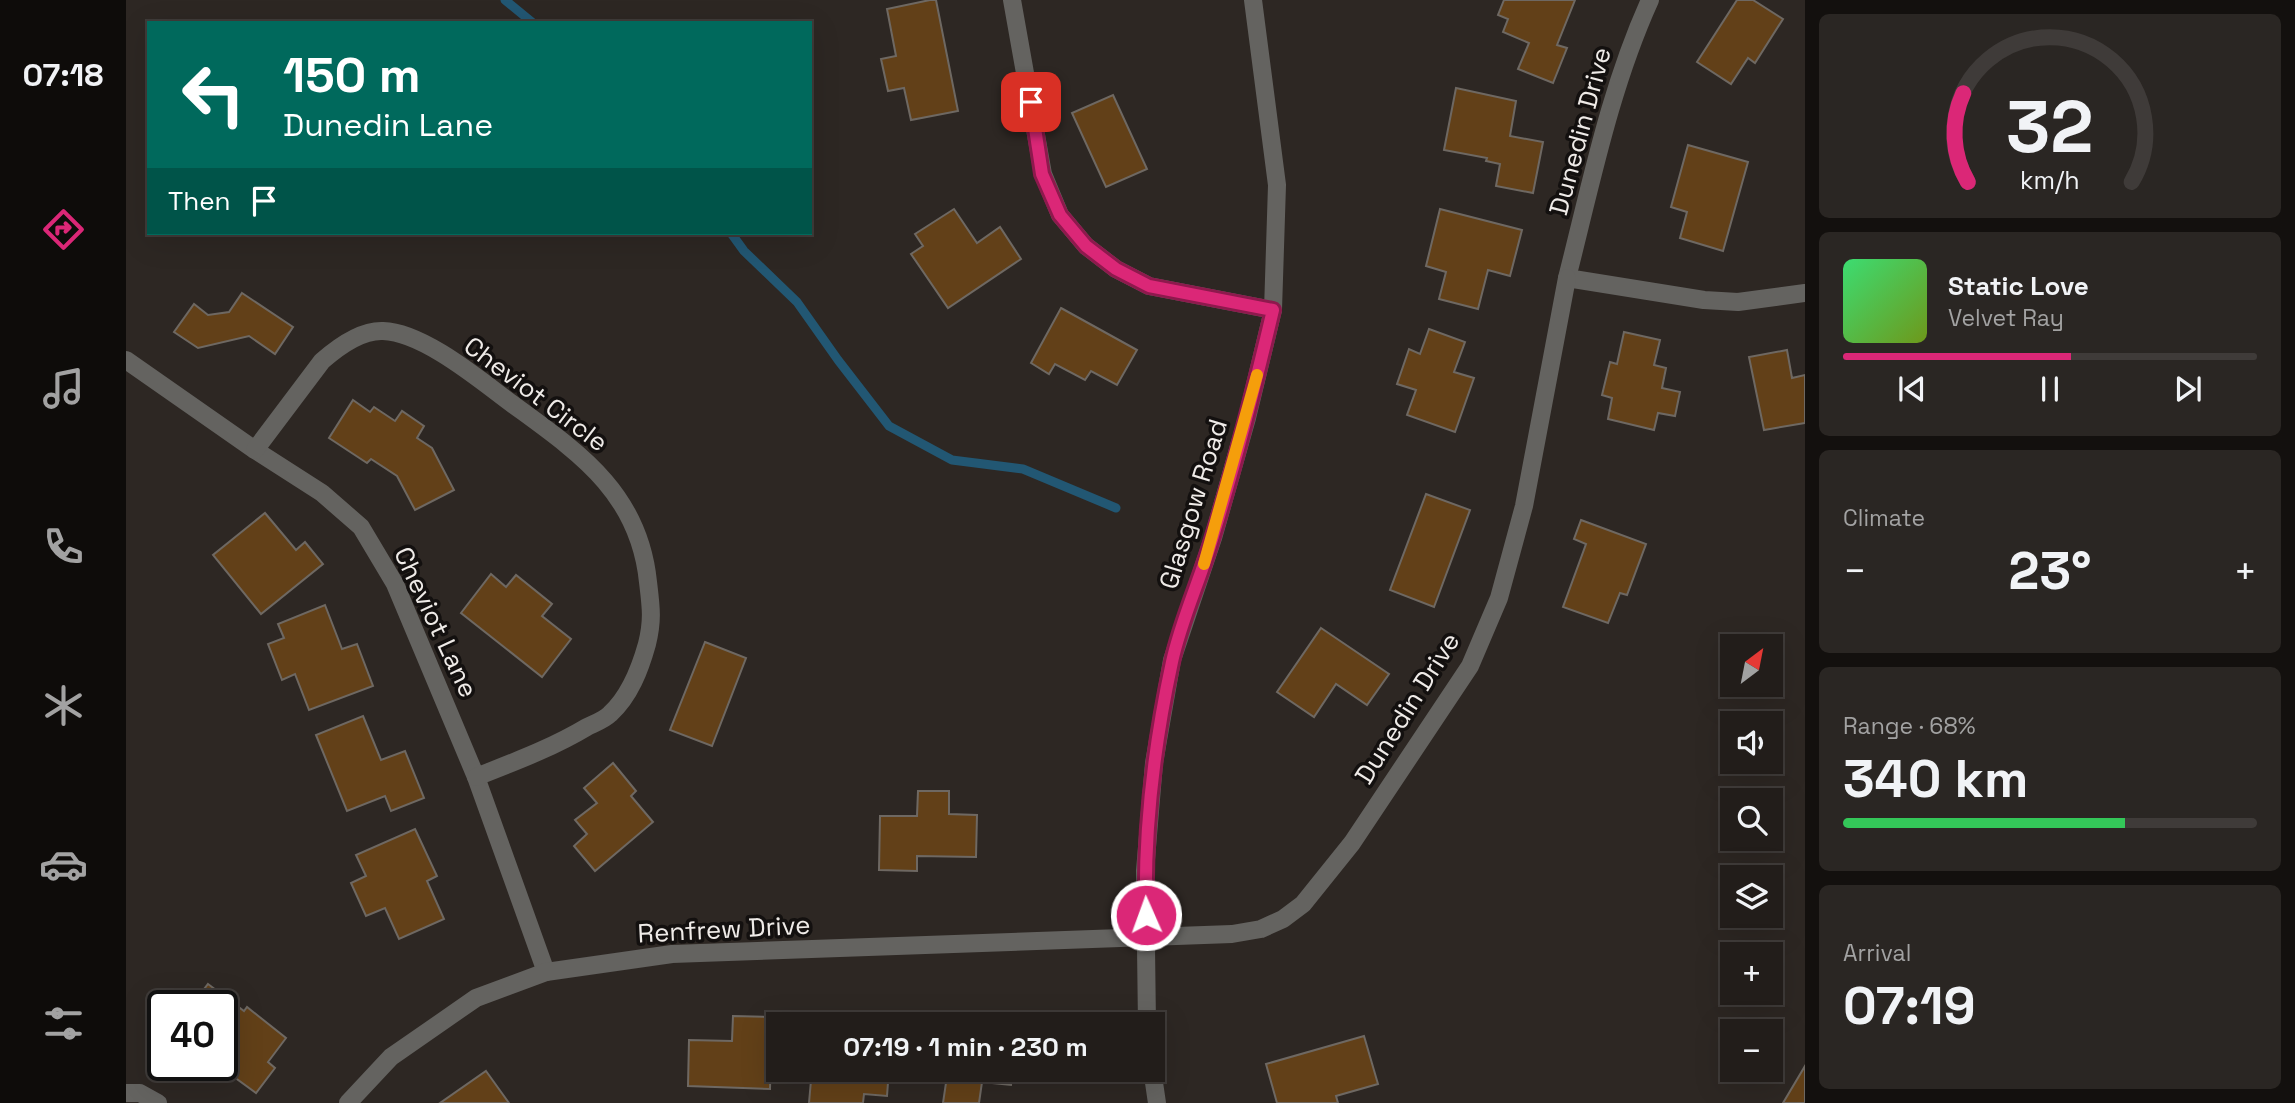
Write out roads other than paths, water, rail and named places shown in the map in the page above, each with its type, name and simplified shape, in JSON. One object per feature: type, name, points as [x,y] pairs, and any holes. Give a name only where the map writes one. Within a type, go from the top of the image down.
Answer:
[{"type":"street","points":[[1012,0],[1042,174],[1060,215],[1086,246],[1116,269],[1149,286],[1273,310]]},
{"type":"street","name":"Glasgow Road","points":[[1147,1012],[1145,871],[1154,763],[1172,660],[1213,538],[1247,418],[1273,310],[1277,185],[1253,0]]},
{"type":"street","name":"Dunedin Drive","points":[[1147,937],[1232,934],[1261,929],[1283,919],[1303,904],[1352,843],[1470,666],[1499,598],[1524,506],[1567,278],[1618,80],[1650,0]]},
{"type":"street","points":[[1567,278],[1704,300],[1738,302],[1805,293]]},
{"type":"street","name":"Cheviot Circle","points":[[255,450],[323,361],[352,340],[383,331],[422,343],[459,365],[575,450],[603,478],[627,510],[646,564],[653,622],[639,673],[610,714],[565,741],[476,777]]},
{"type":"street","name":"Cheviot Lane","points":[[126,360],[322,493],[361,527],[395,584],[476,777],[546,972]]},
{"type":"street","name":"Renfrew Drive","points":[[348,1103],[391,1057],[476,998],[546,972],[672,954],[1147,937]]},
{"type":"street","points":[[1155,1082],[1157,1103]]},
{"type":"street","points":[[126,1093],[140,1093],[158,1103]]},
{"type":"waterway","points":[[505,0],[531,21]]},
{"type":"waterway","points":[[732,235],[744,251],[797,302],[889,426],[952,460],[1023,469],[1116,508]]}]
